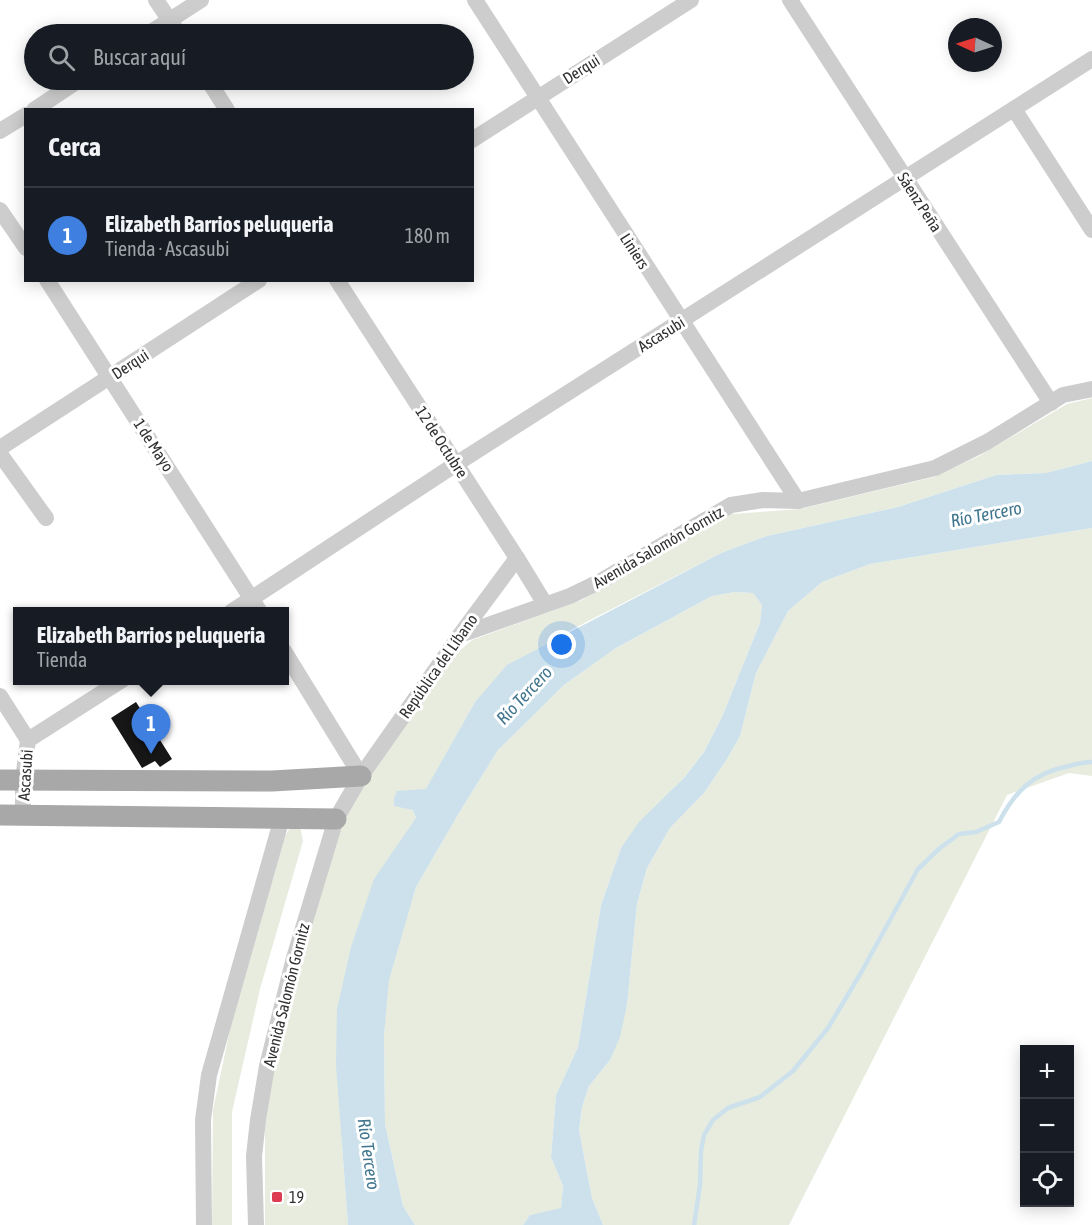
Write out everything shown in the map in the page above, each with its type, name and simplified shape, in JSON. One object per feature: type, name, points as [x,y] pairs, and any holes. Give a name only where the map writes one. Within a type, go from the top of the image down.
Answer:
[{"type":"main road","points":[[0,780],[272,781],[361,776]]},
{"type":"main road","points":[[0,815],[336,819]]},
{"type":"street","points":[[156,0],[171,24]]},
{"type":"street","points":[[178,24],[201,0]]},
{"type":"street","name":"Liniers","points":[[475,0],[798,501]]},
{"type":"street","name":"Derqui","points":[[474,139],[691,0]]},
{"type":"street","name":"Sáenz Peña","points":[[790,0],[1051,404]]},
{"type":"street","name":"Ascasubi","points":[[256,605],[456,464],[1092,59]]},
{"type":"street","points":[[37,108],[65,90]]},
{"type":"street","points":[[214,90],[226,108]]},
{"type":"street","points":[[1014,109],[1092,230]]},
{"type":"street","points":[[0,132],[24,116]]},
{"type":"street","points":[[0,210],[24,245]]},
{"type":"street","name":"1 de Mayo","points":[[48,282],[256,605]]},
{"type":"street","name":"Derqui","points":[[0,448],[256,282]]},
{"type":"street","name":"12 de Octubre","points":[[339,282],[517,558],[544,604]]},
{"type":"street","name":"Avenida Salomón Gornitz","points":[[460,635],[570,596],[601,581],[731,505],[763,500],[798,501],[935,468],[987,442],[1063,395],[1092,388]]},
{"type":"street","points":[[0,454],[46,518]]},
{"type":"street","name":"República del Líbano","points":[[361,776],[517,558]]},
{"type":"street","points":[[289,658],[361,776]]},
{"type":"street","name":"Ascasubi","points":[[22,815],[27,740],[116,685]]},
{"type":"street","points":[[0,696],[27,740]]},
{"type":"street","name":"Avenida Salomón Gornitz","points":[[256,1225],[254,1156],[267,1066],[294,958],[336,819],[361,776]]},
{"type":"street","points":[[204,1225],[203,1120],[209,1075],[282,818]]},
{"type":"shaded area","points":[[1092,398],[1092,461],[1046,473],[996,475],[898,507],[767,536],[721,553],[563,634],[475,702],[426,790],[397,792],[394,798],[413,810],[416,818],[342,1144],[348,1225],[265,1225],[265,1126],[274,1068],[301,961],[343,821],[368,779],[454,656],[472,640],[582,600],[732,514],[800,509],[934,477],[979,456],[1067,404]]},
{"type":"shaded area","points":[[1092,528],[1092,776],[1069,773],[1007,795],[789,1225],[603,1225],[592,1198],[579,1130],[582,1107],[589,1086],[610,1060],[627,1005],[637,904],[647,868],[670,828],[704,793],[740,736],[756,673],[788,611],[822,582],[870,564]]},
{"type":"shaded area","points":[[735,592],[753,593],[762,605],[760,623],[722,717],[704,752],[684,778],[621,848],[601,905],[578,1047],[556,1095],[551,1157],[563,1186],[561,1209],[530,1215],[523,1225],[415,1225],[403,1206],[385,1124],[384,1036],[388,980],[416,887],[498,750],[564,685],[616,648],[712,596]]},
{"type":"shaded area","points":[[290,828],[301,830],[303,841],[260,989],[232,1112],[232,1225],[212,1225],[213,1110],[231,1025],[285,836]]},
{"type":"water","name":"Río Tercero","points":[[1092,461],[1092,528],[870,564],[822,582],[788,611],[756,673],[740,736],[704,793],[670,828],[647,868],[637,904],[627,1005],[620,1037],[610,1060],[589,1086],[582,1107],[579,1130],[592,1198],[603,1225],[523,1225],[530,1215],[561,1208],[563,1186],[551,1157],[556,1095],[578,1047],[601,905],[621,848],[639,822],[684,778],[704,752],[722,717],[760,623],[762,605],[753,593],[735,592],[712,596],[616,648],[564,685],[498,750],[416,887],[389,980],[384,1036],[385,1124],[403,1206],[415,1225],[348,1225],[336,1065],[337,1009],[351,947],[374,879],[416,818],[413,810],[394,806],[397,791],[426,789],[475,702],[507,665],[721,553],[767,536],[898,507],[996,475],[1046,473]]},
{"type":"building","points":[[136,702],[172,759],[160,767],[155,761],[142,768],[111,718]]},
{"type":"waterway","points":[[694,1225],[700,1185],[701,1151],[704,1135],[713,1120],[728,1108],[760,1097],[793,1071],[828,1028],[918,869],[959,834],[976,832],[999,822],[1012,801],[1026,785],[1035,779],[1056,769],[1092,762]]},
{"type":"place","name":"Elizabeth Barrios peluqueria","points":[[151,754]]},
{"type":"place","name":"19","points":[[277,1197]]}]
